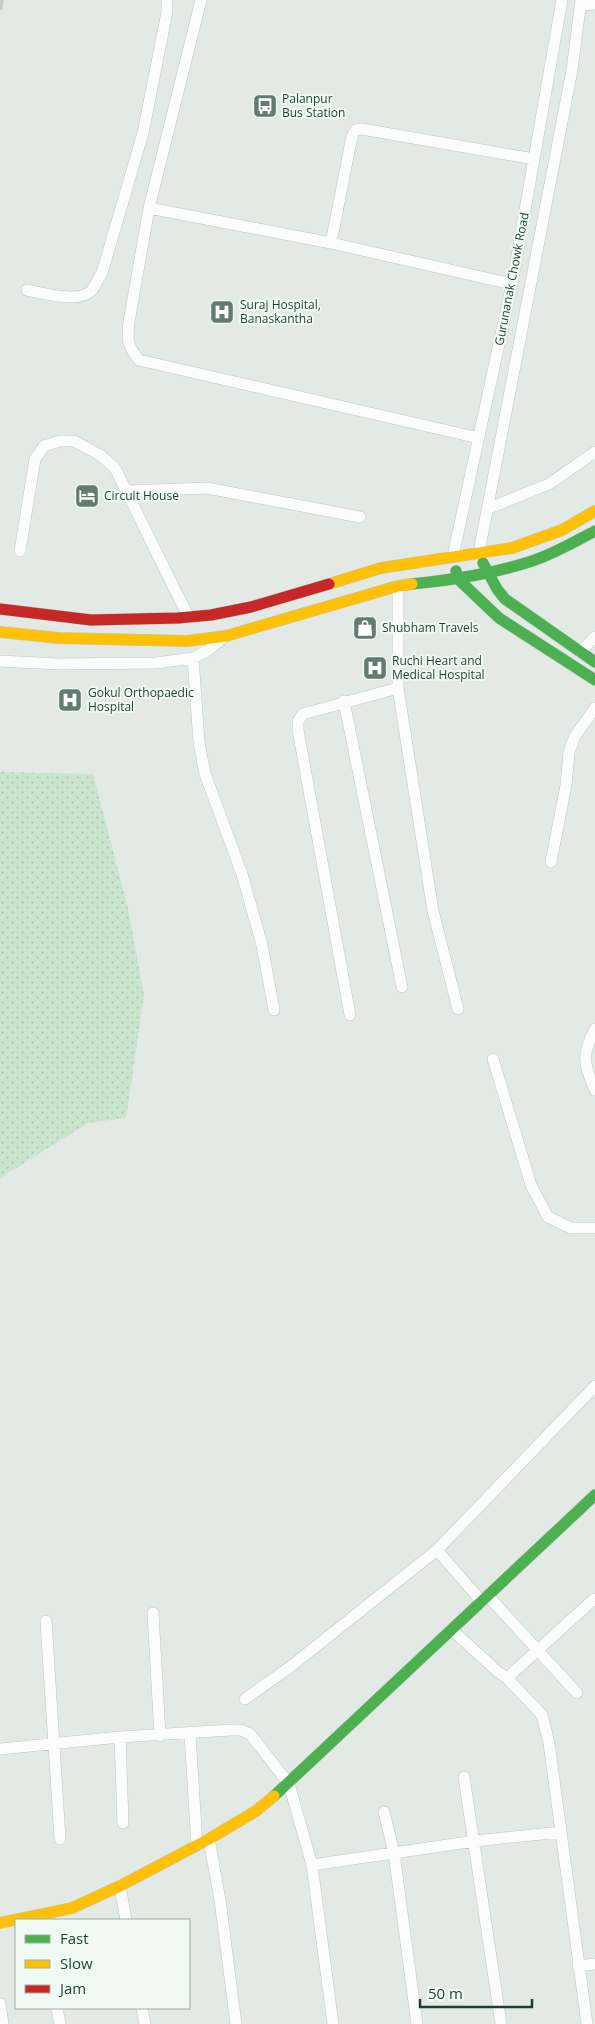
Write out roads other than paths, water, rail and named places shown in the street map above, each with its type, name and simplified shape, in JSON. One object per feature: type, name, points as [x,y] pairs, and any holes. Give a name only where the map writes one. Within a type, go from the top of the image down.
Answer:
[{"type":"main road","points":[[0,609],[91,620],[211,615],[251,607],[380,568],[512,548],[562,530],[595,511]]},
{"type":"main road","points":[[0,632],[59,638],[187,641],[226,636],[398,586],[488,574],[529,562],[595,532]]},
{"type":"main road","points":[[479,552],[488,574],[497,589],[510,603],[595,662]]},
{"type":"main road","points":[[453,556],[458,579],[499,618],[595,680]]},
{"type":"main road","points":[[41,1918],[72,1908],[120,1886],[197,1846],[256,1811],[289,1784],[595,1495]]},
{"type":"main road","points":[[0,1922],[15,1921]]},
{"type":"street","points":[[28,290],[71,297],[84,296],[91,291],[102,273],[143,133],[167,12],[167,0]]},
{"type":"street","points":[[201,0],[149,208],[127,338],[129,349],[138,360],[479,438]]},
{"type":"street","name":"Gurunanak Chowk Road","points":[[453,556],[512,284],[562,0]]},
{"type":"street","points":[[479,552],[572,70],[580,3],[595,4]]},
{"type":"street","points":[[331,243],[352,136],[356,130],[362,129],[534,159]]},
{"type":"street","points":[[149,208],[331,243],[512,284]]},
{"type":"street","points":[[20,551],[35,459],[44,446],[60,441],[74,441],[100,454],[116,468],[178,596],[184,617]]},
{"type":"street","points":[[488,509],[549,484],[595,452]]},
{"type":"street","points":[[127,491],[207,488],[360,517]]},
{"type":"street","points":[[398,586],[398,688],[433,911],[458,1009]]},
{"type":"street","points":[[0,661],[58,664],[146,663],[193,658],[207,651],[226,636]]},
{"type":"street","points":[[580,652],[595,637]]},
{"type":"street","points":[[193,658],[199,742],[205,774],[242,874],[262,945],[274,1010]]},
{"type":"street","points":[[350,1015],[298,730],[298,721],[303,714],[344,701],[398,688]]},
{"type":"street","points":[[344,701],[402,988]]},
{"type":"street","points":[[551,862],[566,784],[570,752],[575,736],[595,708]]},
{"type":"street","points":[[595,1029],[585,1056],[586,1069],[595,1090]]},
{"type":"street","points":[[493,1059],[531,1185],[548,1217],[571,1228],[595,1228]]},
{"type":"street","points":[[245,1698],[298,1661],[437,1550],[595,1386]]},
{"type":"street","points":[[437,1550],[578,1692]]},
{"type":"street","points":[[507,1678],[539,1651],[594,1599]]},
{"type":"street","points":[[153,1613],[160,1736]]},
{"type":"street","points":[[46,1621],[60,1839]]},
{"type":"street","points":[[452,1630],[507,1678],[542,1715],[549,1743],[587,2024]]},
{"type":"street","points":[[0,1749],[120,1737],[160,1736],[230,1730],[246,1731],[289,1784],[312,1865],[333,2024]]},
{"type":"street","points":[[190,1734],[197,1846]]},
{"type":"street","points":[[120,1737],[123,1823]]},
{"type":"street","points":[[464,1778],[501,2024]]},
{"type":"street","points":[[384,1812],[394,1853],[417,2024]]},
{"type":"street","points":[[312,1865],[561,1832]]},
{"type":"street","points":[[209,1839],[220,1900],[236,2024]]},
{"type":"street","points":[[120,1886],[126,1919]]},
{"type":"street","points":[[578,1966],[595,1964]]},
{"type":"street","points":[[0,2004],[4,2024]]},
{"type":"street","points":[[57,2009],[60,2024]]},
{"type":"street","points":[[142,2009],[145,2024]]},
{"type":"railway","points":[[0,10],[2,0]]},
{"type":"place","name":"Palanpur Bus Station","points":[[265,106]]},
{"type":"place","name":"Suraj Hospital, Banaskantha","points":[[222,312]]},
{"type":"place","name":"Circuit House","points":[[87,496]]},
{"type":"place","name":"Shubham Travels","points":[[365,628]]},
{"type":"place","name":"Ruchi Heart and Medical Hospital","points":[[375,668]]},
{"type":"place","name":"Gokul Orthopaedic Hospital","points":[[70,700]]}]
